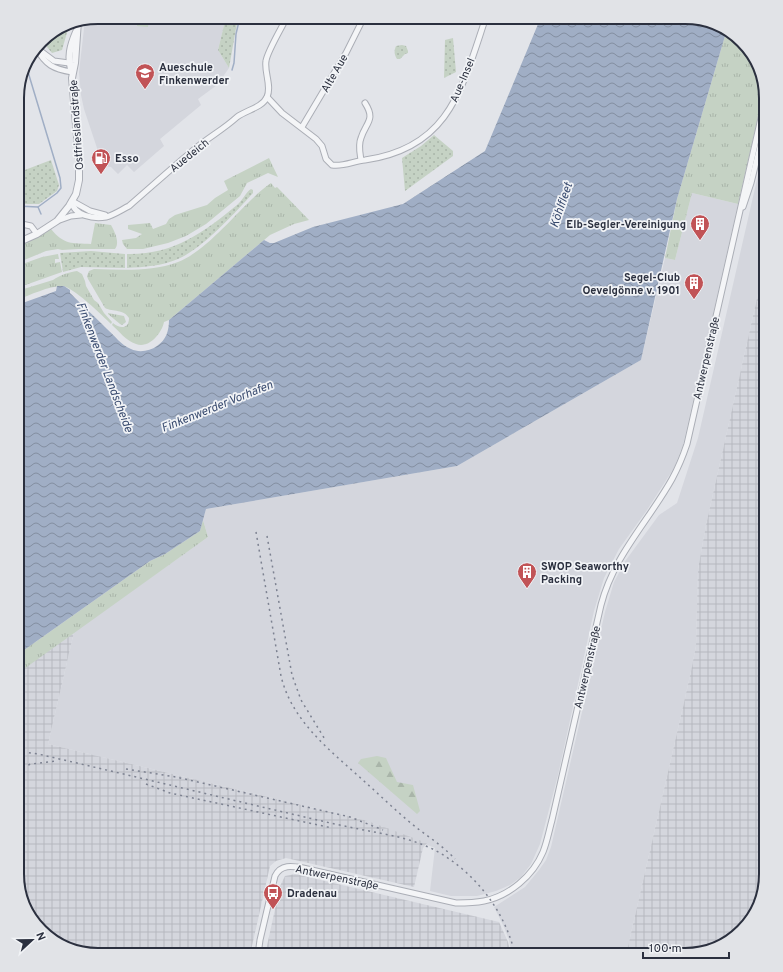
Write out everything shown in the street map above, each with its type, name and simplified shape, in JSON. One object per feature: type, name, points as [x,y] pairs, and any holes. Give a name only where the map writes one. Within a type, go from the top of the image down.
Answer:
[{"type":"street","points":[[283,24],[266,58],[265,67],[268,86],[267,97],[282,113],[302,127],[319,142],[326,160],[330,164],[340,165],[361,160],[360,139],[370,119],[369,110],[365,103]]},
{"type":"street","name":"Alte Aue","points":[[302,127],[346,53],[360,24]]},
{"type":"street","name":"Aue-Insel","points":[[361,160],[378,158],[400,152],[434,130],[449,112],[463,80],[483,24]]},
{"type":"street","name":"Ostfrieslandstraße","points":[[72,72],[69,63],[71,48],[77,27]]},
{"type":"street","name":"Ostfrieslandstraße","points":[[57,221],[72,201],[79,180],[79,160],[72,89],[72,72],[75,63],[78,27]]},
{"type":"street","points":[[41,51],[54,61],[69,63]]},
{"type":"street","points":[[40,52],[45,61],[50,65],[60,70],[72,72]]},
{"type":"street","name":"Auedeich","points":[[57,221],[71,216],[84,215],[101,218],[112,215],[129,206],[198,147],[246,111],[255,108],[267,97]]},
{"type":"street","name":"Antwerpenstraße","points":[[259,948],[273,884],[277,873],[282,868],[294,866],[456,903],[471,903],[485,901],[503,894],[515,887],[526,878],[543,853],[549,833],[599,612],[608,583],[621,555],[672,478],[687,444],[759,126]]},
{"type":"street","name":"Antwerpenstraße","points":[[737,220],[751,184],[759,151]]},
{"type":"street","points":[[72,201],[75,210],[84,215]]},
{"type":"street","points":[[72,201],[96,213],[112,215]]},
{"type":"street","points":[[24,240],[37,234],[57,221]]},
{"type":"street","points":[[24,224],[31,226],[37,234]]},
{"type":"shaded area","name":"Aueschule Finkenwerder","points":[[224,24],[218,50],[229,68],[217,85],[198,99],[201,105],[160,139],[164,146],[134,172],[127,165],[118,174],[111,167],[103,166],[84,109],[79,72],[84,25]]},
{"type":"shaded area","points":[[759,171],[759,289],[706,525],[698,569],[696,646],[628,948],[511,948],[504,927],[494,907],[525,887],[546,860],[551,847],[605,612],[614,582],[626,560],[659,515],[677,503],[698,438]]},
{"type":"shaded area","points":[[692,193],[738,204],[683,445],[674,468],[647,510],[619,549],[604,578],[594,611],[558,775],[540,844],[531,864],[521,877],[510,885],[496,891],[477,896],[451,896],[430,891],[435,848],[368,821],[48,744],[74,632],[208,537],[203,520],[206,509],[457,466],[641,360],[665,258],[675,260]]},
{"type":"shaded area","points":[[759,289],[758,889],[747,915],[741,923],[726,936],[718,940],[700,947],[628,948],[696,646],[698,569],[706,525]]},
{"type":"shaded area","points":[[74,632],[48,744],[368,821],[427,843],[423,848],[414,887],[286,858],[276,861],[270,866],[252,948],[83,947],[65,940],[52,932],[52,920],[40,920],[28,898],[25,889],[24,668]]},
{"type":"shaded area","points":[[295,874],[499,922],[509,948],[267,948],[280,886],[285,876]]},
{"type":"green space","points":[[137,24],[148,24],[148,27],[137,26]]},
{"type":"green space","points":[[224,24],[237,24],[229,68],[218,50]]},
{"type":"green space","points":[[68,31],[62,50],[52,53],[46,46],[57,36]]},
{"type":"green space","points":[[725,36],[741,49],[747,57],[755,74],[758,83],[759,113],[738,204],[692,193],[675,260],[665,258],[677,199]]},
{"type":"green space","points":[[453,38],[456,72],[444,78],[445,40]]},
{"type":"green space","points":[[396,46],[406,46],[408,53],[400,59],[397,59],[395,48]]},
{"type":"green space","points":[[434,135],[453,151],[453,156],[405,191],[402,158],[421,146]]},
{"type":"green space","points":[[269,158],[278,177],[268,173],[247,183],[240,196],[206,224],[186,236],[168,243],[143,249],[127,249],[123,244],[122,240],[136,238],[142,234],[128,229],[128,225],[150,223],[153,229],[166,224],[169,219],[175,215],[207,205],[228,190],[224,181]]},
{"type":"green space","points":[[51,160],[59,185],[57,191],[39,204],[24,204],[24,170]]},
{"type":"green space","points":[[271,183],[275,188],[277,187],[309,220],[294,224],[270,235],[169,320],[164,322],[161,331],[150,342],[141,345],[132,343],[112,325],[113,323],[124,327],[129,322],[129,318],[124,313],[105,308],[88,279],[87,276],[89,271],[94,269],[147,269],[178,262],[198,251],[208,243],[254,197]]},
{"type":"green space","points":[[251,189],[253,190],[253,193],[228,220],[208,239],[187,254],[178,259],[159,265],[127,268],[127,254],[159,251],[186,240],[212,225],[239,203]]},
{"type":"green space","points":[[95,223],[111,225],[117,241],[115,249],[58,249],[46,251],[24,260],[24,242],[51,229],[64,241],[91,244]]},
{"type":"green space","points":[[91,251],[125,254],[125,268],[81,267],[63,272],[60,253]]},
{"type":"green space","points":[[58,254],[59,259],[55,259],[55,263],[60,262],[62,272],[24,286],[24,263],[42,257]]},
{"type":"green space","points":[[77,271],[82,274],[86,286],[94,300],[112,322],[111,324],[80,296],[67,287],[57,286],[24,297],[24,289],[53,280]]},
{"type":"green space","points":[[108,313],[124,316],[126,322],[122,325],[120,324]]},
{"type":"green space","points":[[203,520],[208,537],[24,669],[24,650],[150,561],[165,554],[200,531]]},
{"type":"green space","points":[[377,756],[386,758],[397,782],[413,785],[420,811],[417,814],[358,763],[361,759]]},
{"type":"water","points":[[538,24],[690,24],[700,25],[725,36],[677,199],[641,360],[457,466],[206,509],[200,531],[165,554],[150,561],[24,650],[24,302],[56,291],[57,286],[64,286],[70,290],[70,293],[124,345],[137,351],[148,350],[160,344],[165,338],[168,331],[169,320],[264,240],[274,243],[313,227],[403,204],[485,151]]},
{"type":"waterway","points":[[232,70],[238,24]]},
{"type":"waterway","name":"Finkenwerder Landscheide","points":[[28,74],[60,178],[61,188],[57,193],[38,207],[41,214]]},
{"type":"waterway","points":[[24,206],[38,207]]},
{"type":"railway","points":[[256,532],[281,676],[286,692],[294,708],[303,722],[326,747],[404,817],[455,859]]},
{"type":"railway","points":[[267,536],[292,675],[301,700],[326,741]]},
{"type":"railway","points":[[24,752],[411,840],[440,853],[466,872],[478,884],[488,896],[505,924],[513,948]]},
{"type":"railway","points":[[24,766],[31,764],[56,761]]},
{"type":"railway","points":[[126,769],[176,777],[350,817],[383,830]]},
{"type":"railway","points":[[146,784],[170,793],[332,828]]},
{"type":"place","name":"Aueschule Finkenwerder","points":[[145,90]]},
{"type":"place","name":"Esso","points":[[101,175]]},
{"type":"place","name":"Elb-Segler-Vereinigung","points":[[700,241]]},
{"type":"place","name":"Segel-Club Oevelgönne v. 1901","points":[[694,300]]},
{"type":"place","name":"SWOP Seaworthy Packing","points":[[527,589]]},
{"type":"place","name":"Dradenau","points":[[273,910]]},
{"type":"water label","name":"Köhlfleet","points":[[561,205]]},
{"type":"water label","name":"Finkenwerder Vorhafen","points":[[217,406]]}]
